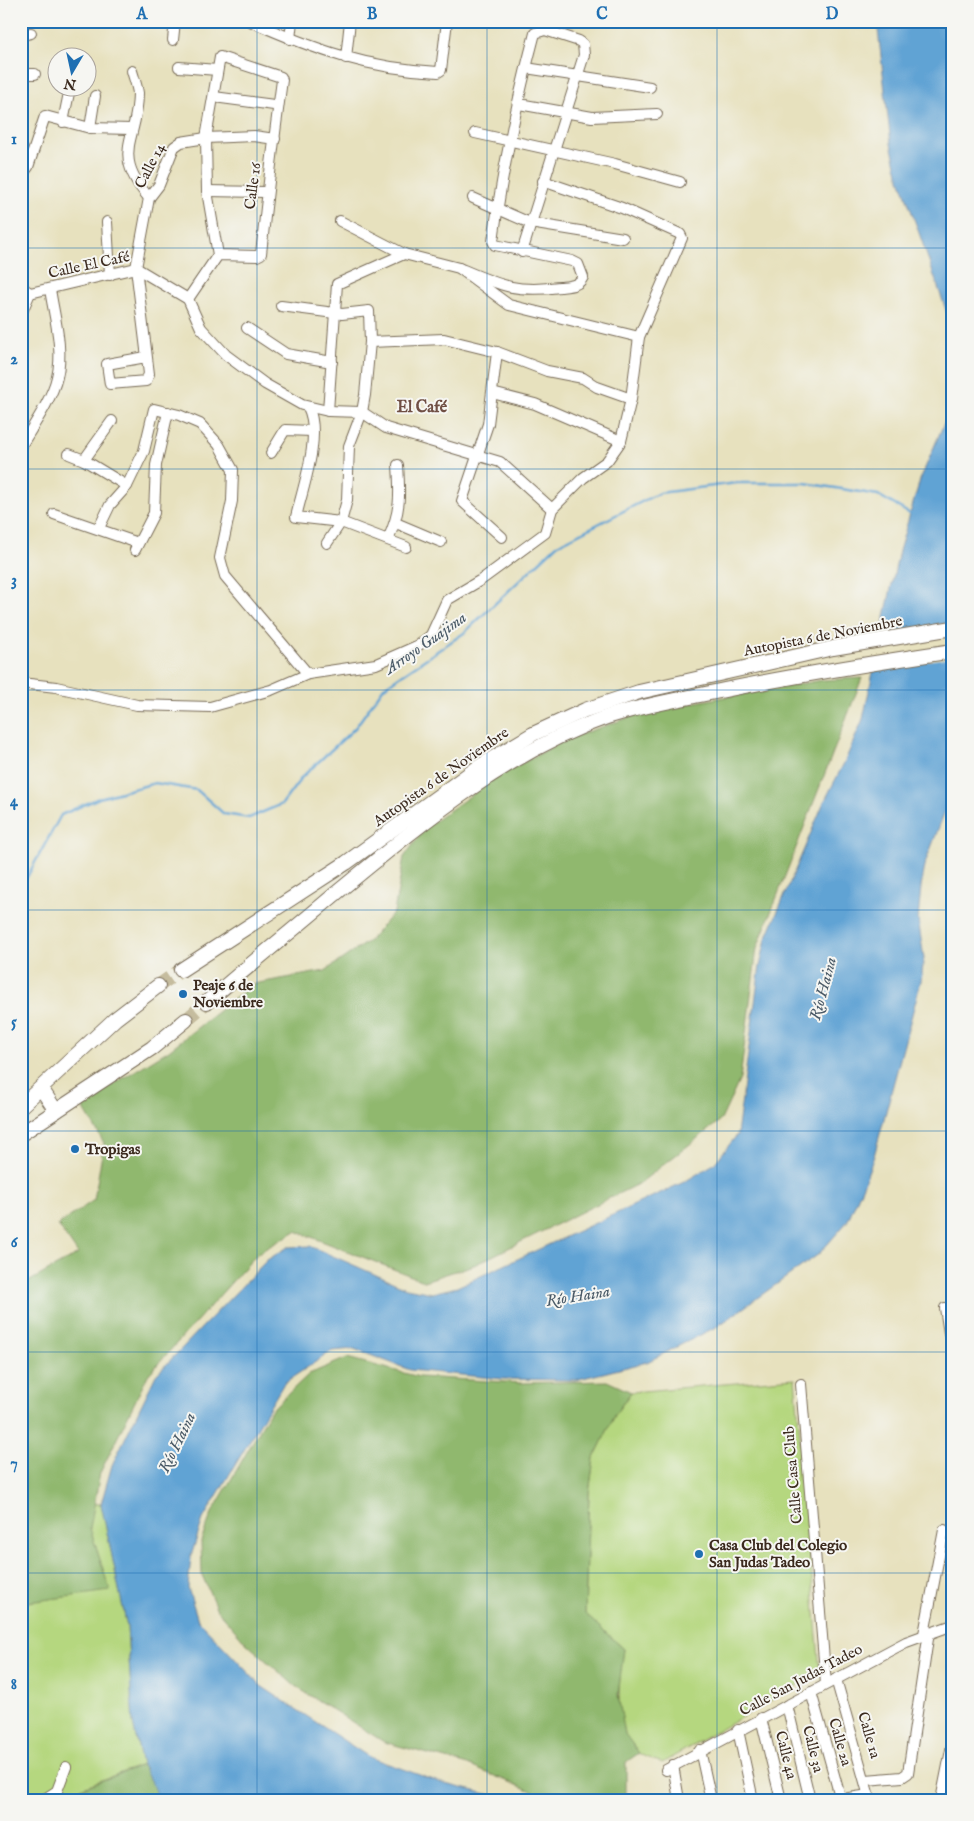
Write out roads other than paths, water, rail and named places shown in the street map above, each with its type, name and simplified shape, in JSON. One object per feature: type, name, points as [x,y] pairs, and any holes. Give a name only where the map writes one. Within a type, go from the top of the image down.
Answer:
[{"type":"highway","name":"Autopista 6 de Noviembre","points":[[181,970],[346,863],[480,766],[533,734],[586,710],[639,692],[833,648],[953,628]]},
{"type":"highway","name":"Autopista 6 de Noviembre","points":[[207,1002],[392,846],[448,804],[528,753],[607,717],[738,687],[953,651]]},
{"type":"highway","points":[[21,1106],[115,1019],[158,986]]},
{"type":"highway","points":[[21,1134],[152,1048],[186,1020]]},
{"type":"highway","points":[[41,1088],[56,1112]]},
{"type":"street","points":[[174,40],[175,21]]},
{"type":"street","points":[[250,21],[290,39],[346,58],[384,67],[438,72],[441,70],[447,21]]},
{"type":"street","points":[[290,39],[292,21]]},
{"type":"street","points":[[346,58],[350,21]]},
{"type":"street","points":[[340,221],[404,254],[459,268],[503,286],[519,290],[535,290],[575,285],[583,277],[578,264],[572,261],[522,252],[494,243],[497,208],[526,68],[535,33],[545,30],[583,44],[584,55],[522,252]]},
{"type":"street","name":"Calle 16","points":[[217,70],[219,58],[243,63],[281,77],[282,80],[266,192],[260,254],[257,256],[218,255]]},
{"type":"street","points":[[179,67],[217,70],[206,138],[208,192],[218,255],[188,299],[202,328],[226,355],[265,384],[308,407],[328,411],[362,412],[386,428],[500,462],[552,509]]},
{"type":"street","points":[[526,68],[576,78],[650,87]]},
{"type":"street","points":[[132,71],[138,93],[128,147],[129,168],[149,198]]},
{"type":"street","points":[[21,74],[35,74]]},
{"type":"street","points":[[214,97],[274,105]]},
{"type":"street","points":[[63,122],[68,98]]},
{"type":"street","points":[[90,128],[95,98]]},
{"type":"street","points":[[519,104],[565,113],[612,117],[658,114]]},
{"type":"street","points":[[21,175],[28,167],[44,118],[90,128],[131,129]]},
{"type":"street","points":[[475,132],[615,164],[680,182]]},
{"type":"street","name":"Calle 14","points":[[146,357],[136,268],[149,198],[158,185],[174,147],[181,142],[206,138],[254,136],[275,139]]},
{"type":"street","points":[[21,682],[56,687],[137,705],[210,707],[271,690],[308,674],[376,664],[419,645],[431,635],[447,600],[481,580],[545,533],[552,509],[583,478],[607,461],[621,441],[631,399],[639,337],[682,236],[622,208],[543,181]]},
{"type":"street","points":[[208,192],[266,192]]},
{"type":"street","points":[[473,198],[530,223],[623,238]]},
{"type":"street","points":[[106,222],[110,275]]},
{"type":"street","points":[[328,411],[337,284],[404,254]]},
{"type":"street","name":"Calle El Café","points":[[26,290],[50,288],[136,268],[188,299]]},
{"type":"street","points":[[459,268],[509,305],[639,337]]},
{"type":"street","points":[[21,446],[39,416],[57,377],[59,347],[50,288]]},
{"type":"street","points":[[21,314],[26,290]]},
{"type":"street","points":[[281,306],[342,314],[369,311],[370,342],[362,412],[349,446],[347,500],[341,522],[327,543]]},
{"type":"street","points":[[247,328],[286,354],[332,362]]},
{"type":"street","points":[[370,342],[444,339],[497,352],[547,371],[583,378],[596,387],[631,399]]},
{"type":"street","points":[[497,352],[488,424],[462,500],[502,537]]},
{"type":"street","points":[[492,393],[535,404],[621,441]]},
{"type":"street","points":[[308,407],[313,417],[310,457],[296,517],[341,522],[388,538],[406,547]]},
{"type":"street","points":[[99,528],[110,505],[127,486],[144,451],[154,409],[200,424],[219,445],[233,470],[232,501],[220,558],[225,576],[308,674]]},
{"type":"street","points":[[54,514],[99,528],[137,547],[154,513],[156,465],[168,412]]},
{"type":"street","points":[[84,460],[112,421]]},
{"type":"street","points":[[271,453],[285,430],[312,431]]},
{"type":"street","points":[[69,454],[84,460],[127,486]]},
{"type":"street","points":[[388,538],[396,523],[401,497],[398,465]]},
{"type":"street","points":[[396,523],[441,542]]},
{"type":"street","points":[[945,1308],[949,1333],[953,1343]]},
{"type":"street","name":"Calle Casa Club","points":[[801,1384],[826,1684]]},
{"type":"street","points":[[866,1780],[902,1777],[908,1773],[926,1633],[944,1530]]},
{"type":"street","name":"Calle San Judas Tadeo","points":[[679,1800],[669,1767],[926,1633],[953,1625]]},
{"type":"street","name":"Calle 1a","points":[[836,1679],[870,1797]]},
{"type":"street","name":"Calle 2a","points":[[811,1692],[839,1799]]},
{"type":"street","name":"Calle 3a","points":[[787,1705],[810,1800]]},
{"type":"street","name":"Calle 4a","points":[[761,1718],[781,1800]]},
{"type":"street","points":[[738,1730],[753,1800]]},
{"type":"street","points":[[941,1800],[951,1763],[953,1740]]},
{"type":"street","points":[[700,1750],[711,1800]]},
{"type":"street","points":[[43,1800],[55,1797],[66,1767]]},
{"type":"street","points":[[839,1799],[870,1797]]},
{"type":"water","points":[[877,21],[953,21],[953,330],[898,173],[891,144]]},
{"type":"water","name":"Río Haina","points":[[953,402],[953,790],[926,861],[921,887],[918,919],[924,958],[921,981],[874,1156],[847,1222],[819,1254],[718,1326],[647,1362],[575,1380],[503,1379],[410,1370],[354,1349],[332,1351],[284,1383],[203,1519],[191,1556],[188,1588],[198,1620],[261,1686],[369,1757],[445,1784],[513,1800],[160,1800],[142,1765],[133,1723],[127,1627],[101,1504],[112,1465],[156,1375],[267,1260],[288,1247],[310,1246],[406,1288],[432,1293],[457,1287],[684,1182],[714,1164],[737,1135],[760,966],[766,939],[823,804],[845,761],[863,719],[899,551],[920,480]]},
{"type":"waterway","name":"Arroyo Guajima","points":[[21,888],[61,815],[99,798],[155,783],[197,790],[224,814],[249,818],[282,804],[302,777],[355,728],[384,687],[464,633],[557,545],[659,493],[737,483],[805,483],[878,495],[910,514]]},
{"type":"tunnel","points":[[158,986],[181,970]]},
{"type":"tunnel","points":[[186,1020],[207,1002]]},
{"type":"place","name":"Peaje 6 de Noviembre","points":[[183,994]]},
{"type":"place","name":"Tropigas","points":[[75,1149]]},
{"type":"place","name":"Casa Club del Colegio San Judas Tadeo","points":[[699,1554]]},
{"type":"district","name":"El Café","points":[[422,408]]}]
